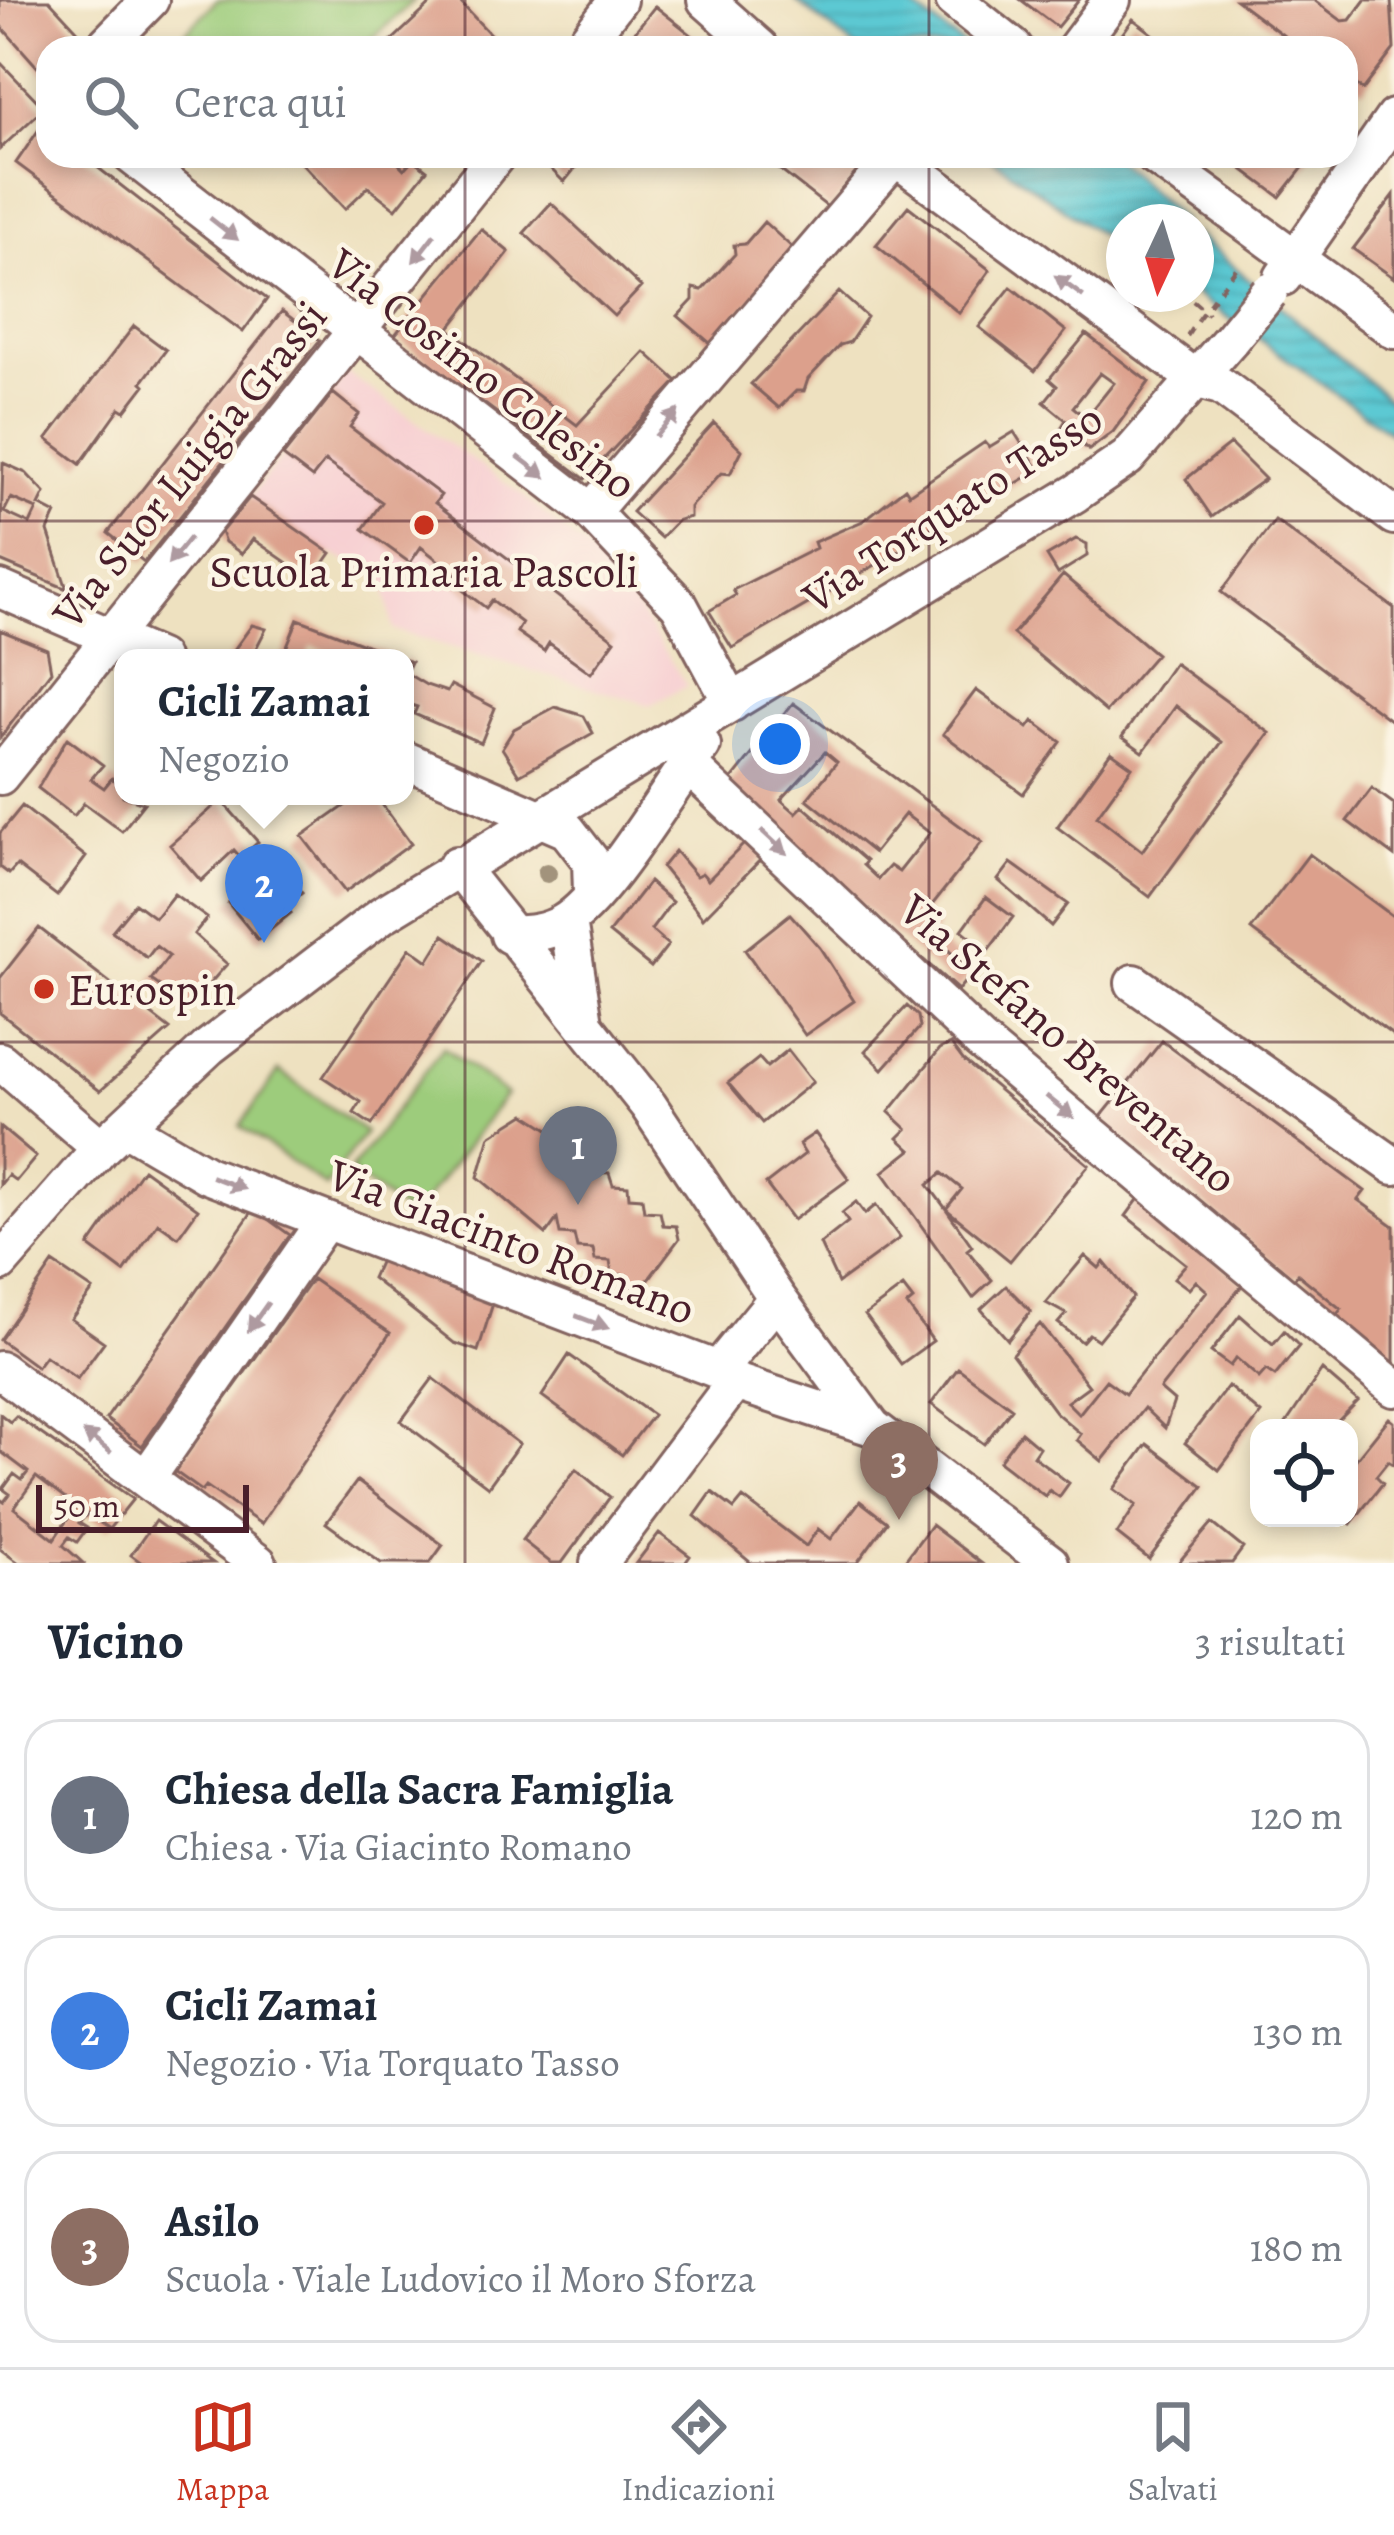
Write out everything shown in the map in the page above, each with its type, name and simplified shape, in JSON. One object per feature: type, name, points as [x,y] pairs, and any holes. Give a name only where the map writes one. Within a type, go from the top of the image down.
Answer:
[{"type":"street","points":[[115,36],[150,0]]},
{"type":"street","points":[[590,36],[618,0]]},
{"type":"street","points":[[706,0],[746,36]]},
{"type":"street","points":[[954,0],[999,36]]},
{"type":"street","points":[[1085,36],[1112,0]]},
{"type":"street","name":"Via Torquato Tasso","points":[[0,1263],[113,1138],[209,1047],[457,865],[732,703],[1110,470],[1198,380],[1298,259],[1394,118]]},
{"type":"street","name":"Via Cosimo Colesino","points":[[147,168],[591,512],[679,605],[732,703]]},
{"type":"street","name":"Via Suor Luigia Grassi","points":[[0,776],[487,168]]},
{"type":"street","points":[[591,512],[885,168]]},
{"type":"street","points":[[909,168],[1198,380],[1221,386],[1394,516]]},
{"type":"street","points":[[1170,168],[1259,237],[1298,259],[1394,330]]},
{"type":"street","points":[[0,589],[138,649]]},
{"type":"street","name":"Via Torquato Tasso","points":[[580,907],[652,819],[732,703]]},
{"type":"street","points":[[414,764],[539,816],[567,830],[585,848],[580,907],[586,1032]]},
{"type":"street","name":"Via Stefano Breventano","points":[[687,764],[980,1041],[1394,1388]]},
{"type":"street","points":[[457,865],[648,1105],[777,1298],[872,1427],[1049,1562]]},
{"type":"street","points":[[509,935],[538,934],[580,907]]},
{"type":"street","points":[[1134,983],[1394,1166]]},
{"type":"street","name":"Via Giacinto Romano","points":[[0,1061],[113,1138],[726,1376],[872,1427]]},
{"type":"street","points":[[146,1479],[325,1221]]},
{"type":"street","points":[[599,1563],[777,1298]]},
{"type":"street","points":[[0,1370],[258,1563]]},
{"type":"path","points":[[1198,319],[1238,266]]},
{"type":"shaded area","name":"Scuola Primaria Pascoli","points":[[347,373],[521,494],[613,572],[687,686],[650,705],[393,630],[384,580],[331,553],[250,497]]},
{"type":"green space","points":[[217,0],[414,0],[375,36],[184,34]]},
{"type":"green space","points":[[443,1047],[506,1094],[412,1218],[350,1171]]},
{"type":"green space","points":[[279,1071],[365,1132],[326,1187],[240,1126]]},
{"type":"water","points":[[795,0],[904,0],[952,36],[841,36]]},
{"type":"water","points":[[1005,168],[1126,168],[1164,204],[1106,204],[1106,238]]},
{"type":"water","points":[[1214,249],[1394,404],[1394,435],[1214,307]]},
{"type":"building","points":[[0,0],[49,0],[82,36],[36,36],[36,66],[0,25]]},
{"type":"building","points":[[435,0],[458,0],[492,36],[397,36]]},
{"type":"building","points":[[1021,0],[1079,0],[1057,27]]},
{"type":"building","points":[[1236,0],[1314,0],[1342,21],[1350,20],[1365,0],[1391,0],[1394,49],[1363,90],[1358,86],[1358,36],[1284,36]]},
{"type":"building","points":[[655,6],[693,36],[631,36]]},
{"type":"building","points":[[1133,19],[1155,36],[1121,36]]},
{"type":"building","points":[[0,62],[36,100],[36,115],[0,149]]},
{"type":"building","points":[[36,134],[36,168],[98,168],[267,299],[243,332],[16,163]]},
{"type":"building","points":[[306,168],[427,170],[396,209],[368,187],[345,209]]},
{"type":"building","points":[[550,168],[575,168],[564,182]]},
{"type":"building","points":[[777,168],[860,168],[830,209]]},
{"type":"building","points":[[1241,168],[1303,168],[1280,197]]},
{"type":"building","points":[[1394,195],[1394,278],[1353,249]]},
{"type":"building","points":[[551,203],[641,287],[614,316],[524,233]]},
{"type":"building","points":[[908,206],[990,270],[959,313],[876,245]]},
{"type":"building","points":[[764,222],[797,252],[711,344],[678,316],[693,300],[693,288],[702,290],[735,254],[734,245],[745,244]]},
{"type":"building","points":[[481,229],[509,252],[449,329],[577,425],[645,352],[677,381],[585,479],[394,336]]},
{"type":"building","points":[[1011,287],[1066,331],[1035,371],[979,327]]},
{"type":"building","points":[[839,292],[867,317],[850,342],[840,345],[808,379],[804,391],[796,391],[779,408],[751,384]]},
{"type":"building","points":[[282,311],[320,340],[144,562],[108,533]]},
{"type":"building","points":[[134,326],[166,350],[142,382],[145,385],[125,411],[120,408],[80,464],[47,439]]},
{"type":"building","points":[[1086,334],[1149,382],[1113,432],[1089,450],[1061,428],[1066,420],[1044,402],[1057,386],[1049,379]],"holes":[[[1100,373],[1114,383],[1086,418],[1073,407]]]},
{"type":"building","points":[[333,393],[359,414],[350,427],[441,495],[435,503],[615,640],[591,673],[549,643],[544,651],[517,632],[522,623],[492,600],[486,608],[456,585],[461,578],[421,547],[410,563],[363,529],[382,502],[325,461],[312,478],[283,456]]},
{"type":"building","points":[[714,423],[742,450],[730,474],[721,473],[690,507],[690,517],[678,520],[661,538],[632,512]]},
{"type":"building","points":[[1014,432],[1039,470],[732,648],[709,611],[736,595],[733,590],[816,548],[814,542],[863,521],[905,488],[909,494],[985,442],[989,447]]},
{"type":"building","points":[[1230,444],[1265,479],[1212,517],[1186,479]]},
{"type":"building","points":[[3,463],[26,473],[45,493],[39,505],[56,514],[48,531],[67,589],[0,561]],"holes":[[[11,498],[37,509],[30,524],[4,512]]]},
{"type":"building","points":[[250,497],[331,553],[312,580],[253,539],[242,554],[225,542],[221,532]]},
{"type":"building","points":[[1275,520],[1394,608],[1394,723],[1221,592]]},
{"type":"building","points":[[1076,539],[1087,544],[1087,556],[1058,574],[1047,556]]},
{"type":"building","points":[[1063,575],[1156,654],[1106,712],[1013,634]]},
{"type":"building","points":[[298,619],[376,649],[312,646],[286,649]]},
{"type":"building","points":[[252,625],[266,629],[256,649],[235,649]]},
{"type":"building","points":[[0,630],[47,649],[51,671],[0,738]]},
{"type":"building","points":[[1174,663],[1270,733],[1150,897],[1057,827],[1111,752],[1132,767],[1097,816],[1142,851],[1222,742],[1176,706],[1143,752],[1122,737]]},
{"type":"building","points":[[414,678],[447,692],[451,685],[495,708],[481,743],[414,714]]},
{"type":"building","points":[[976,690],[1028,728],[1033,721],[1061,742],[1023,794],[943,734]]},
{"type":"building","points":[[793,703],[982,842],[924,915],[938,926],[932,936],[973,972],[958,990],[726,787]],"holes":[[[825,752],[837,762],[807,799],[874,853],[905,814],[930,833],[899,872],[890,866],[878,879],[863,865],[866,861],[803,806],[796,813],[781,800]]]},
{"type":"building","points":[[555,707],[584,716],[593,733],[519,775],[502,748],[514,729]]},
{"type":"building","points":[[67,738],[103,765],[91,779],[104,788],[114,779],[114,805],[142,805],[122,831],[84,803],[74,816],[38,788]]},
{"type":"building","points":[[1372,788],[1394,804],[1394,856],[1347,821]]},
{"type":"building","points":[[215,805],[225,805],[258,842],[241,858],[234,850],[201,881],[170,845]]},
{"type":"building","points":[[346,805],[383,805],[411,844],[345,892],[302,836]]},
{"type":"building","points":[[22,806],[86,857],[57,896],[17,865],[9,874],[0,867],[0,833]]},
{"type":"building","points":[[748,840],[764,856],[703,918],[662,867],[675,851],[696,876],[702,873],[708,880]]},
{"type":"building","points":[[1309,854],[1394,917],[1394,1036],[1251,930]]},
{"type":"building","points":[[277,862],[302,893],[286,906],[291,913],[258,940],[228,903]]},
{"type":"building","points":[[1011,863],[1068,904],[1051,926],[998,880]]},
{"type":"building","points":[[649,882],[672,902],[651,930],[668,945],[651,967],[609,933]]},
{"type":"building","points":[[174,894],[207,918],[194,934],[227,964],[189,1007],[151,980],[169,956],[156,946],[147,958],[112,931],[135,903],[155,918]]},
{"type":"building","points":[[986,897],[1013,917],[988,951],[962,930]]},
{"type":"building","points":[[790,914],[820,948],[854,1001],[805,1035],[745,950]]},
{"type":"building","points":[[39,928],[170,1029],[100,1091],[0,1013],[0,978]]},
{"type":"building","points":[[444,935],[482,961],[372,1125],[354,1113],[361,1102],[323,1077],[410,948],[428,961]]},
{"type":"building","points":[[907,1006],[918,1016],[920,1027],[883,1069],[865,1051]]},
{"type":"building","points":[[1162,1041],[1365,1191],[1358,1200],[1394,1226],[1394,1363],[1336,1316],[1341,1309],[1298,1274],[1294,1279],[1100,1118]]},
{"type":"building","points":[[951,1044],[963,1060],[1089,1165],[1010,1261],[946,1209],[972,1246],[967,1250],[992,1280],[973,1298],[883,1172],[911,1150],[898,1138],[907,1129],[889,1112],[940,1049]],"holes":[[[942,1173],[962,1189],[946,1209],[928,1185]]]},
{"type":"building","points":[[788,1050],[813,1082],[762,1123],[728,1083],[759,1058],[767,1067]]},
{"type":"building","points":[[525,1114],[599,1161],[592,1172],[609,1173],[613,1185],[628,1186],[629,1197],[642,1198],[644,1211],[660,1212],[663,1225],[676,1226],[679,1239],[642,1288],[630,1286],[626,1275],[612,1274],[610,1261],[595,1260],[593,1249],[577,1248],[574,1235],[560,1234],[557,1219],[546,1234],[478,1177],[490,1136]]},
{"type":"building","points":[[0,1127],[36,1157],[16,1181],[8,1175],[0,1185]]},
{"type":"building","points":[[815,1133],[849,1179],[793,1220],[766,1184],[805,1154],[799,1144]]},
{"type":"building","points":[[143,1169],[198,1209],[178,1237],[158,1223],[124,1272],[89,1246]]},
{"type":"building","points":[[1140,1197],[1244,1283],[1160,1389],[1174,1401],[1165,1428],[1144,1408],[1102,1461],[1077,1440],[1081,1434],[1055,1412],[1012,1354],[1040,1324],[1089,1386],[1067,1402],[1079,1414],[1106,1380],[1125,1394],[1207,1291],[1196,1281],[1189,1289],[1174,1278],[1186,1264],[1126,1216]]},
{"type":"building","points":[[856,1202],[865,1214],[876,1205],[900,1238],[838,1283],[820,1244],[848,1222],[842,1213]]},
{"type":"building","points":[[254,1209],[290,1235],[142,1446],[106,1419]]},
{"type":"building","points":[[1085,1256],[1099,1268],[1104,1262],[1133,1297],[1098,1340],[1089,1334],[1082,1342],[1058,1323],[1066,1314],[1046,1303]]},
{"type":"building","points":[[381,1258],[494,1300],[478,1351],[454,1343],[372,1278]]},
{"type":"building","points":[[53,1263],[93,1290],[71,1319],[104,1342],[77,1379],[45,1356],[37,1367],[0,1340]]},
{"type":"building","points":[[312,1279],[390,1333],[261,1524],[206,1486],[202,1491],[174,1471]]},
{"type":"building","points":[[1006,1286],[1031,1311],[1008,1340],[981,1309]]},
{"type":"building","points":[[903,1287],[913,1300],[907,1305],[933,1341],[901,1364],[865,1315]]},
{"type":"building","points":[[1240,1315],[1273,1344],[1284,1331],[1299,1346],[1275,1376],[1266,1370],[1259,1378],[1236,1358],[1230,1366],[1211,1352]]},
{"type":"building","points":[[569,1355],[653,1415],[622,1455],[542,1396]]},
{"type":"building","points":[[958,1368],[1012,1408],[984,1444],[931,1404]]},
{"type":"building","points":[[1322,1370],[1358,1401],[1340,1419],[1289,1419]]},
{"type":"building","points":[[433,1378],[519,1444],[488,1487],[401,1421]]},
{"type":"building","points":[[1228,1386],[1261,1414],[1250,1419],[1250,1429],[1219,1470],[1185,1443]]},
{"type":"building","points":[[0,1414],[10,1422],[16,1416],[133,1499],[109,1529],[87,1514],[79,1523],[87,1528],[77,1542],[69,1537],[63,1545],[83,1563],[19,1563],[0,1549],[0,1499],[4,1502],[10,1494],[3,1489],[14,1474],[22,1480],[28,1472],[0,1451]],"holes":[[[36,1477],[76,1507],[54,1539],[14,1508]]]},
{"type":"building","points":[[1389,1418],[1394,1422],[1394,1465],[1388,1461],[1376,1476],[1383,1483],[1358,1515],[1358,1457]]},
{"type":"building","points":[[1021,1432],[1039,1447],[1033,1456],[1069,1483],[1059,1497],[1049,1490],[1045,1496],[999,1461]]},
{"type":"building","points":[[1147,1444],[1203,1486],[1149,1559],[1117,1534],[1136,1505],[1114,1489]]},
{"type":"building","points":[[576,1469],[610,1497],[562,1563],[551,1563],[522,1540]]},
{"type":"building","points":[[357,1481],[443,1545],[430,1563],[381,1563],[326,1523]]},
{"type":"building","points":[[712,1492],[734,1509],[743,1498],[806,1546],[818,1529],[831,1539],[860,1501],[887,1522],[857,1563],[751,1563],[695,1516]]},
{"type":"building","points":[[155,1521],[213,1563],[142,1563],[131,1555]]},
{"type":"building","points":[[1212,1523],[1243,1548],[1232,1563],[1178,1563]]},
{"type":"building","points":[[931,1525],[964,1550],[981,1563],[903,1563]]},
{"type":"building","points":[[659,1533],[690,1556],[685,1563],[636,1563]]},
{"type":"place","name":"Scuola Primaria Pascoli","points":[[424,525]]},
{"type":"place","name":"Cicli Zamai","points":[[264,943]]},
{"type":"place","name":"Eurospin","points":[[44,989]]},
{"type":"place","name":"Chiesa della Sacra Famiglia","points":[[578,1205]]},
{"type":"place","name":"Asilo","points":[[899,1520]]}]
